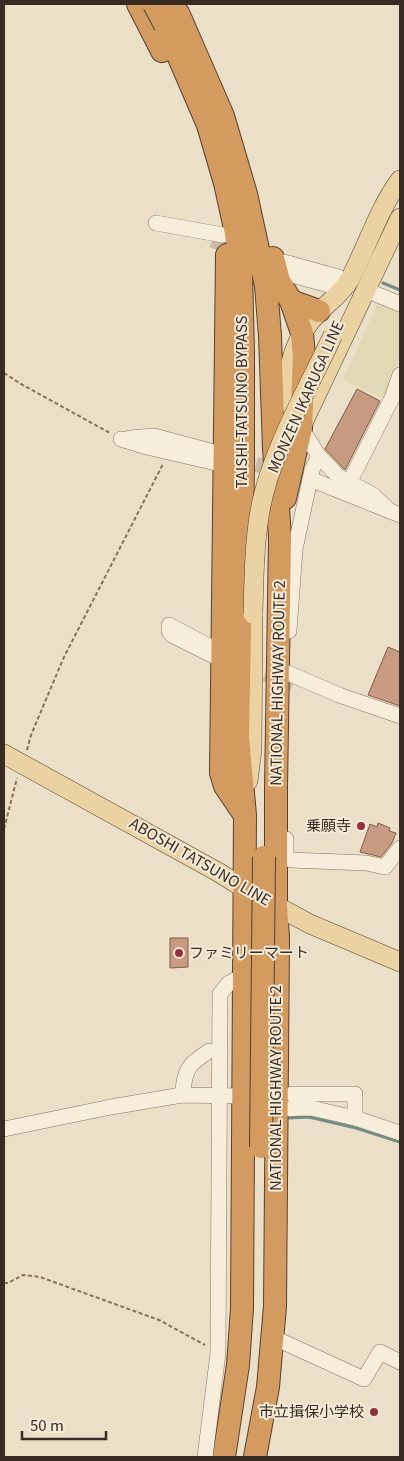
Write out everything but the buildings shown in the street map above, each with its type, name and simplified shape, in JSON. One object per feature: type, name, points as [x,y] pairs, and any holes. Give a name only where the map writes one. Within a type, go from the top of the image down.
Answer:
[{"type":"highway","points":[[165,10],[178,85],[204,156],[243,352]]},
{"type":"highway","points":[[165,10],[214,59],[246,145],[258,188],[275,271],[291,302],[302,333],[304,356],[301,428],[287,487],[280,537]]},
{"type":"highway","name":"TAISHI-TATSUNO BYPASS","points":[[165,10],[208,125],[225,183],[236,233],[241,272],[243,352],[227,462],[226,655],[238,737],[245,815]]},
{"type":"highway","name":"TAISHI-TATSUNO BYPASS","points":[[165,10],[224,116],[246,194],[256,239],[266,286],[280,537]]},
{"type":"highway","points":[[221,243],[227,462]]},
{"type":"highway","points":[[291,302],[319,311]]},
{"type":"highway","points":[[240,1457],[253,1387],[259,1306],[269,558],[274,449]]},
{"type":"highway","name":"NATIONAL HIGHWAY ROUTE 2","points":[[255,1457],[268,1387],[275,1306],[285,1104],[277,980],[276,906],[287,676],[280,537]]},
{"type":"highway","points":[[224,1457],[238,1365],[242,1308],[245,815]]},
{"type":"main road","points":[[302,333],[341,283],[400,180]]},
{"type":"main road","name":"MONZEN IKARUGA LINE","points":[[245,815],[252,750],[253,614],[257,529],[265,490],[280,449],[333,335],[400,200]]},
{"type":"main road","points":[[301,428],[372,287],[400,218]]},
{"type":"main road","name":"ABOSHI TATSUNO LINE","points":[[4,754],[310,924],[400,962]]},
{"type":"street","points":[[288,263],[292,275],[341,283]]},
{"type":"street","points":[[372,287],[400,295]]},
{"type":"street","points":[[372,287],[400,304]]},
{"type":"street","points":[[350,481],[392,398],[400,375]]},
{"type":"street","points":[[301,428],[319,456],[339,477],[350,481],[373,495],[395,513]]},
{"type":"street","points":[[121,439],[154,436],[227,462]]},
{"type":"street","points":[[121,439],[147,447],[227,462]]},
{"type":"street","points":[[292,464],[319,456]]},
{"type":"street","points":[[285,620],[296,549],[312,470],[319,456]]},
{"type":"street","points":[[315,481],[395,513]]},
{"type":"street","points":[[287,676],[400,716]]},
{"type":"street","points":[[282,785],[286,858],[291,860],[366,863],[385,866],[400,848]]},
{"type":"street","points":[[205,1457],[218,1353],[220,994],[229,983],[244,975]]},
{"type":"street","points":[[182,1095],[185,1072],[194,1061],[209,1051]]},
{"type":"street","points":[[285,1104],[354,1094],[355,1118]]},
{"type":"street","points":[[4,1129],[111,1107],[182,1095],[243,1096]]},
{"type":"street","points":[[285,1104],[355,1118],[400,1133]]},
{"type":"street","points":[[261,1457],[279,1340],[285,1221],[285,1104]]},
{"type":"street","points":[[279,1340],[364,1379],[380,1352],[400,1362]]},
{"type":"path","points":[[4,373],[20,384],[121,439]]},
{"type":"path","points":[[4,829],[15,782],[31,735],[64,657],[164,464],[147,458],[147,447]]},
{"type":"path","points":[[4,1283],[8,1283],[23,1274],[40,1277],[159,1320],[218,1353]]},
{"type":"shaded area","points":[[379,300],[400,310],[400,359],[386,399],[343,380]]},
{"type":"waterway","points":[[383,283],[400,290]]},
{"type":"waterway","points":[[289,1118],[309,1117],[356,1128],[400,1142]]},
{"type":"tunnel","points":[[212,240],[244,250]]},
{"type":"tunnel","points":[[234,458],[315,481]]},
{"type":"tunnel","points":[[243,667],[293,683]]},
{"type":"place","name":"乗願寺","points":[[361,826]]},
{"type":"place","name":"ファミリーマート","points":[[179,953]]},
{"type":"place","name":"市立揖保小学校","points":[[374,1412]]}]
